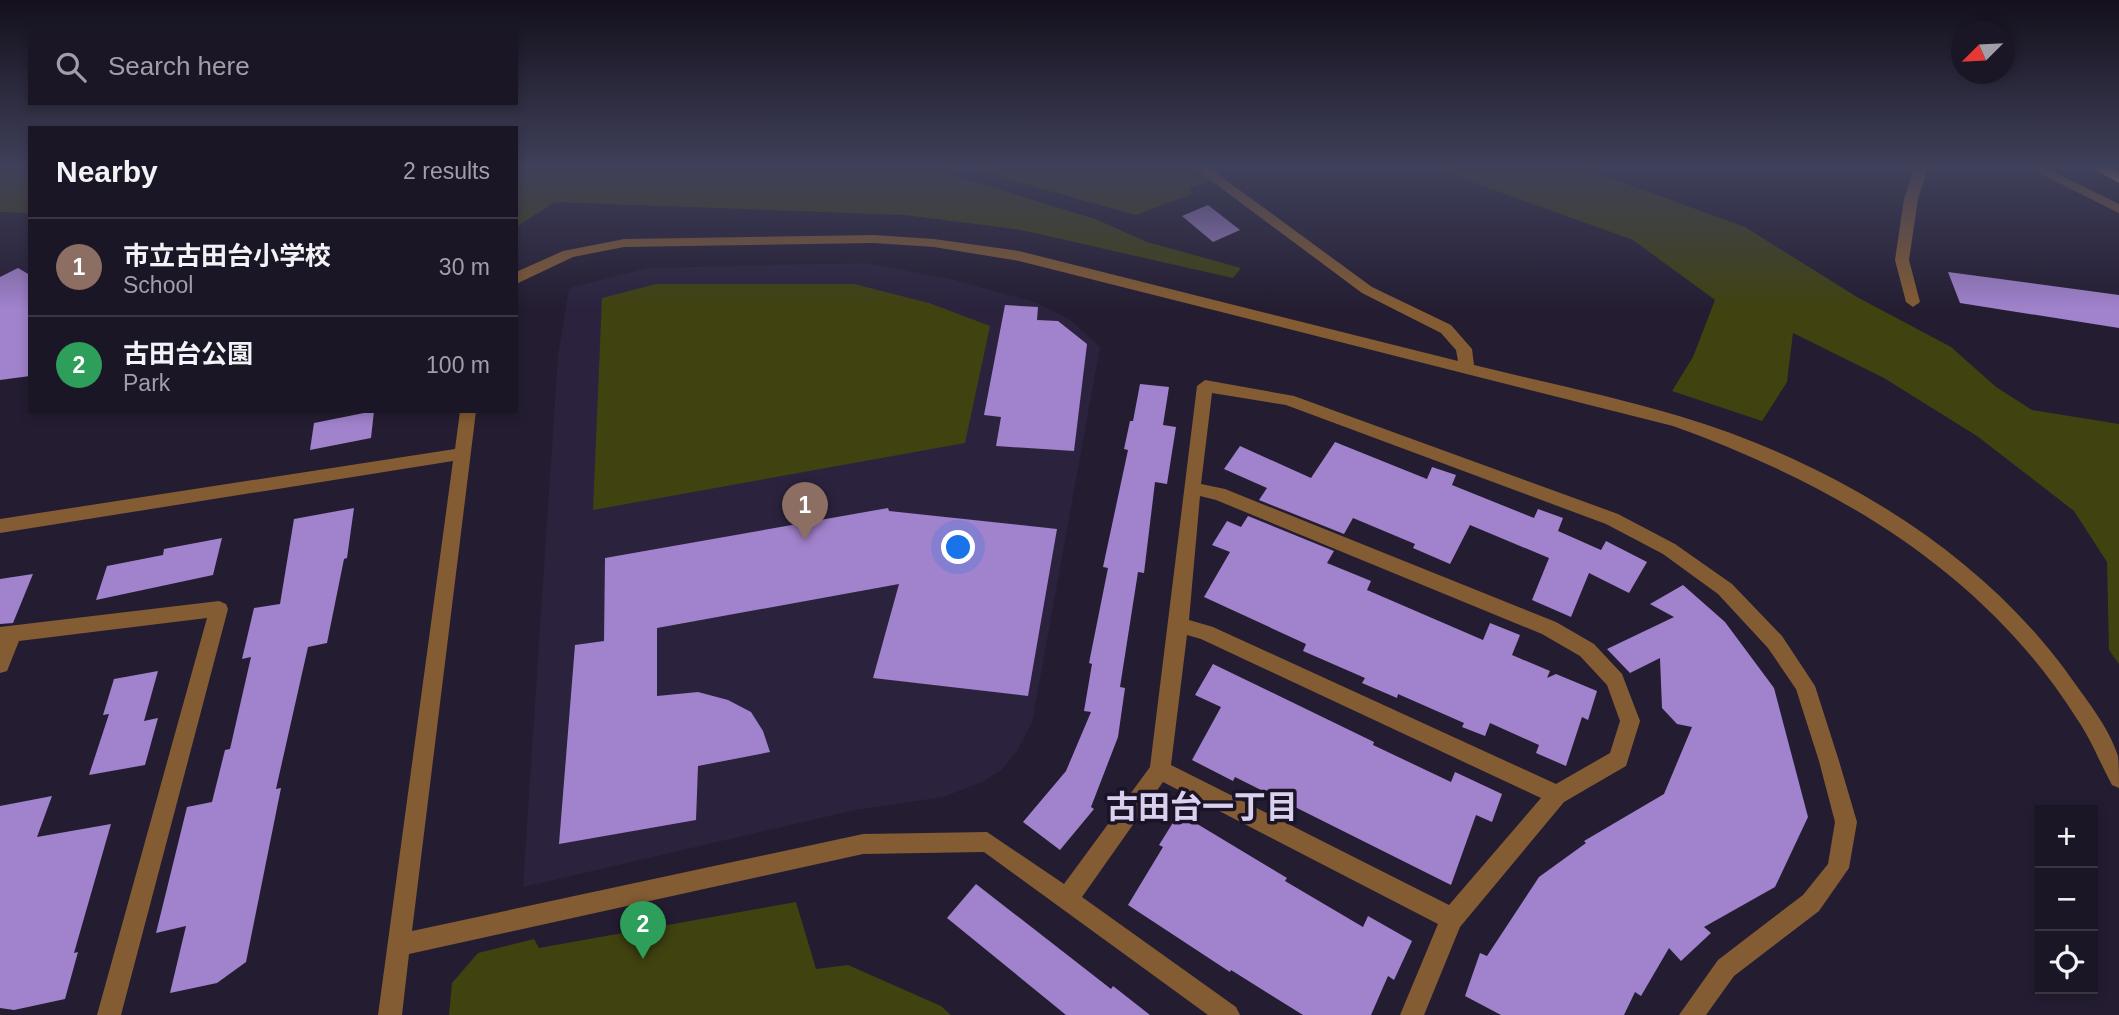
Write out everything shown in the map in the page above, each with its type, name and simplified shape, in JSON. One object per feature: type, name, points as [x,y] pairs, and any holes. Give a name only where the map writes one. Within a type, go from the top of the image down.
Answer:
[{"type":"street","points":[[1264,214],[1367,290],[1446,329],[1464,349],[1467,370]]},
{"type":"street","points":[[1909,214],[1902,260],[1913,302]]},
{"type":"street","points":[[518,278],[565,253],[615,244],[819,238],[934,243],[1019,256],[1676,421],[1729,438],[1843,491],[1914,536],[2000,609],[2036,647],[2069,688],[2110,757],[2119,778]]},
{"type":"street","points":[[1067,899],[1160,770],[1205,386],[1288,400],[1612,519],[1669,549],[1725,589],[1775,642],[1805,686],[1846,822],[1838,868],[1811,903],[1726,968],[1692,1015]]},
{"type":"street","points":[[390,1015],[468,413]]},
{"type":"street","points":[[0,526],[461,454]]},
{"type":"street","points":[[1192,488],[1219,494],[1537,623],[1587,650],[1615,680],[1630,720],[1619,759],[1557,795],[1452,919],[1412,1015]]},
{"type":"street","points":[[0,664],[6,634],[219,609],[109,1015]]},
{"type":"street","points":[[1179,625],[1206,633],[1557,795]]},
{"type":"street","points":[[1160,770],[1452,919]]},
{"type":"street","points":[[399,945],[863,844],[987,842],[1228,1015]]},
{"type":"shaded area","points":[[518,214],[536,214],[518,226]]},
{"type":"shaded area","points":[[888,214],[1080,214],[1147,242],[1241,268],[1233,278],[1021,230]]},
{"type":"shaded area","points":[[1562,214],[1710,214],[1745,227],[1857,297],[1951,347],[1996,387],[2032,410],[2119,424],[2119,664],[2109,650],[2107,562],[2074,511],[1977,436],[1884,378],[1793,333],[1787,382],[1762,421],[1672,391],[1693,357],[1715,300],[1633,240]]},
{"type":"shaded area","points":[[866,263],[950,279],[1035,302],[1069,319],[1100,347],[1032,722],[1017,751],[1001,770],[982,782],[943,797],[855,810],[523,887],[558,357],[569,288],[647,268]]},
{"type":"shaded area","points":[[656,284],[854,284],[929,303],[990,326],[965,443],[593,510],[602,298]]},
{"type":"shaded area","points":[[796,902],[816,969],[848,965],[941,1006],[951,1015],[449,1015],[452,983],[478,953],[534,939],[539,948]]},
{"type":"building","points":[[1220,214],[1240,230],[1213,242],[1182,216]]},
{"type":"building","points":[[18,268],[28,274],[28,376],[0,380],[0,277]]},
{"type":"building","points":[[1948,272],[2119,295],[2119,328],[1960,303]]},
{"type":"building","points":[[1005,305],[1038,307],[1037,320],[1058,321],[1087,344],[1074,451],[996,446],[1001,417],[984,415]]},
{"type":"building","points":[[1140,384],[1169,387],[1163,425],[1176,427],[1167,484],[1155,482],[1144,573],[1138,572],[1120,687],[1125,688],[1118,737],[1091,807],[1094,809],[1060,850],[1023,822],[1066,771],[1091,712],[1084,711],[1092,664],[1089,663],[1108,568],[1103,567],[1128,450],[1124,449]]},
{"type":"building","points":[[374,413],[371,438],[310,450],[314,423]]},
{"type":"building","points":[[1335,442],[1427,479],[1432,467],[1456,475],[1452,485],[1534,518],[1538,509],[1563,518],[1558,531],[1601,550],[1606,541],[1647,562],[1629,593],[1589,573],[1571,617],[1532,600],[1549,558],[1470,525],[1450,564],[1413,548],[1415,544],[1353,518],[1344,534],[1259,500],[1267,488],[1224,469],[1240,446],[1311,478]]},
{"type":"building","points":[[354,508],[347,558],[344,559],[327,643],[308,647],[276,789],[281,788],[246,962],[217,983],[170,993],[186,926],[156,933],[187,807],[212,802],[225,750],[230,749],[251,657],[242,659],[254,608],[280,604],[294,519]]},
{"type":"building","points":[[888,508],[889,511],[1057,529],[1028,696],[873,678],[899,584],[657,628],[657,696],[698,692],[728,700],[751,712],[763,731],[770,752],[698,766],[696,820],[559,844],[575,645],[604,641],[605,558]]},
{"type":"building","points":[[1248,516],[1334,551],[1327,563],[1371,581],[1367,590],[1483,640],[1490,623],[1520,635],[1512,655],[1550,671],[1547,678],[1556,674],[1597,691],[1588,720],[1582,717],[1566,766],[1536,753],[1539,745],[1490,723],[1485,736],[1462,727],[1464,723],[1398,694],[1397,698],[1362,683],[1365,678],[1303,651],[1306,644],[1204,597],[1230,552],[1212,545],[1227,521],[1241,527]]},
{"type":"building","points":[[222,538],[213,575],[96,600],[107,566],[163,555],[164,549]]},
{"type":"building","points":[[33,574],[13,623],[0,624],[0,579]]},
{"type":"building","points":[[1683,585],[1725,622],[1774,688],[1808,817],[1775,887],[1704,927],[1711,933],[1681,961],[1669,948],[1641,996],[1635,992],[1624,1015],[1501,1015],[1465,996],[1480,953],[1487,956],[1539,877],[1586,843],[1584,841],[1664,794],[1692,727],[1677,724],[1662,708],[1660,658],[1630,673],[1607,649],[1674,617],[1650,604]]},
{"type":"building","points":[[1213,664],[1451,782],[1455,772],[1502,794],[1492,822],[1476,815],[1451,885],[1235,777],[1233,781],[1192,760],[1221,707],[1195,695]]},
{"type":"building","points":[[158,671],[144,721],[158,718],[145,765],[89,775],[109,714],[103,715],[114,679]]},
{"type":"building","points":[[52,796],[37,837],[111,824],[74,953],[78,952],[65,999],[14,1010],[0,1008],[0,806]]},
{"type":"building","points":[[1179,813],[1363,927],[1368,916],[1412,941],[1394,980],[1388,976],[1371,1015],[1303,1015],[1231,970],[1230,972],[1128,905],[1163,847],[1159,845]]},
{"type":"building","points":[[976,884],[1111,989],[1113,986],[1150,1015],[1066,1015],[947,918]]},
{"type":"place","name":"市立古田台小学校","points":[[805,540]]},
{"type":"place","name":"古田台公園","points":[[643,959]]},
{"type":"district","name":"古田台一丁目","points":[[1202,807]]}]
